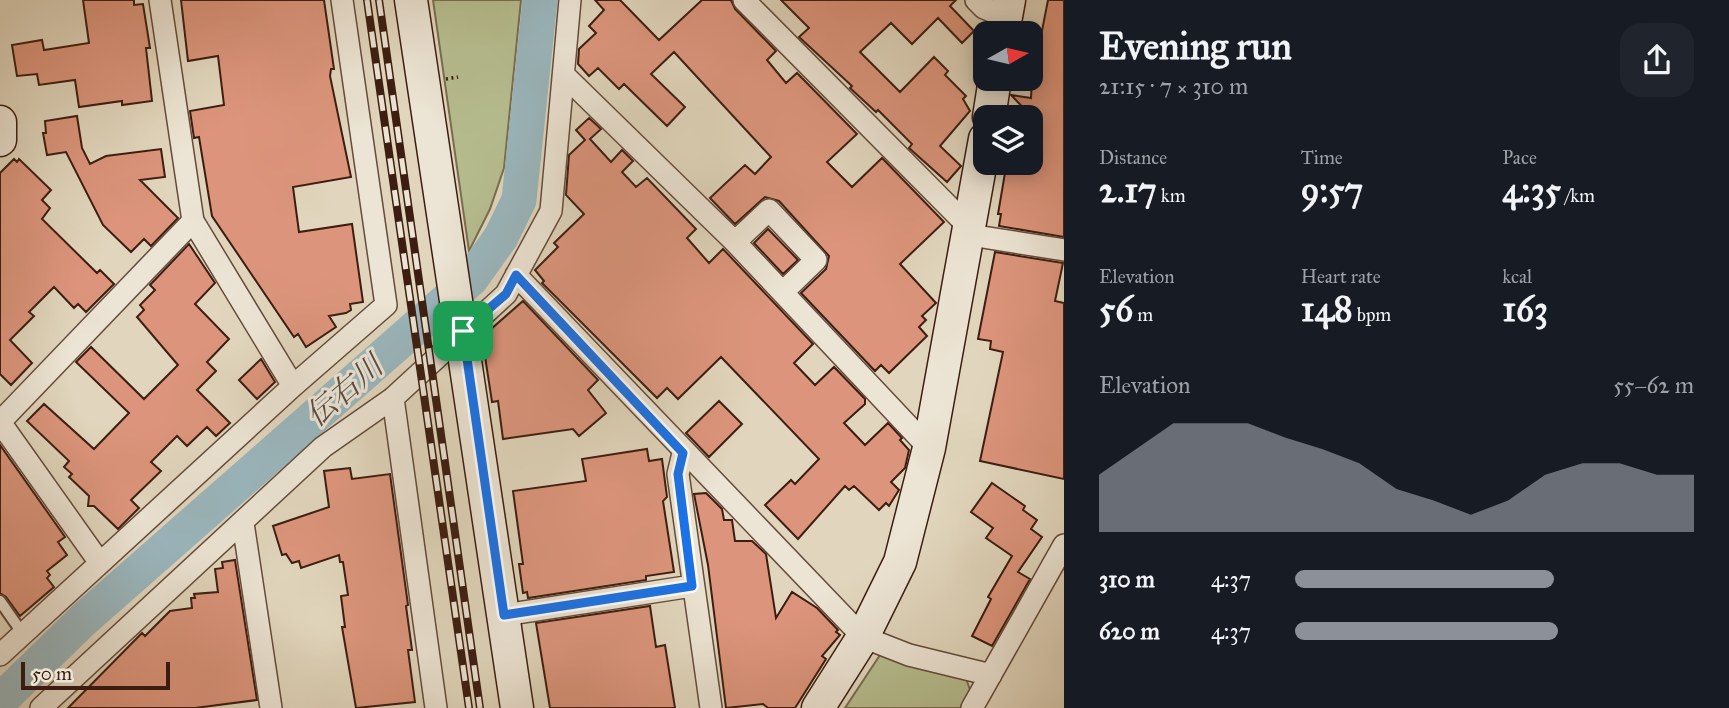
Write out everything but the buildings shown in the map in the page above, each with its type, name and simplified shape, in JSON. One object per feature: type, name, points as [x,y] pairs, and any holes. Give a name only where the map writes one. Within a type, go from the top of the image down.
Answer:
[{"type":"street","points":[[160,0],[193,221],[293,386]]},
{"type":"street","points":[[0,656],[293,386],[386,305],[342,0]]},
{"type":"street","points":[[411,0],[462,325],[517,708]]},
{"type":"street","points":[[41,708],[323,447],[393,398],[462,325],[506,294],[551,211],[570,0]]},
{"type":"street","points":[[744,0],[970,231],[1064,250]]},
{"type":"street","points":[[976,0],[984,8],[1006,17]]},
{"type":"street","points":[[564,75],[735,242],[929,448]]},
{"type":"street","points":[[0,122],[0,140]]},
{"type":"street","points":[[818,708],[863,637],[900,562],[929,448],[979,175]]},
{"type":"street","points":[[735,242],[769,210],[816,260],[783,292]]},
{"type":"street","points":[[100,563],[0,422],[193,221]]},
{"type":"street","points":[[516,275],[683,453],[863,637],[909,655],[991,675]]},
{"type":"street","points":[[393,398],[436,708]]},
{"type":"street","points":[[683,453],[678,474],[711,708]]},
{"type":"street","points":[[243,523],[271,708]]},
{"type":"street","points":[[972,708],[1064,545]]},
{"type":"street","points":[[504,615],[692,586]]},
{"type":"lane","points":[[0,601],[23,634]]},
{"type":"green space","points":[[433,0],[521,0],[504,168],[490,209],[469,251]]},
{"type":"green space","points":[[887,653],[965,676],[972,695],[963,708],[845,708],[880,655]]},
{"type":"waterway","name":"伝右川","points":[[0,701],[83,620],[471,279],[501,237],[519,200],[540,0]]},
{"type":"railway","points":[[367,0],[469,708]]},
{"type":"railway","points":[[379,0],[480,708]]},
{"type":"route","points":[[516,275],[683,453],[678,474],[692,586],[504,615],[463,331],[506,294],[516,275]]}]
